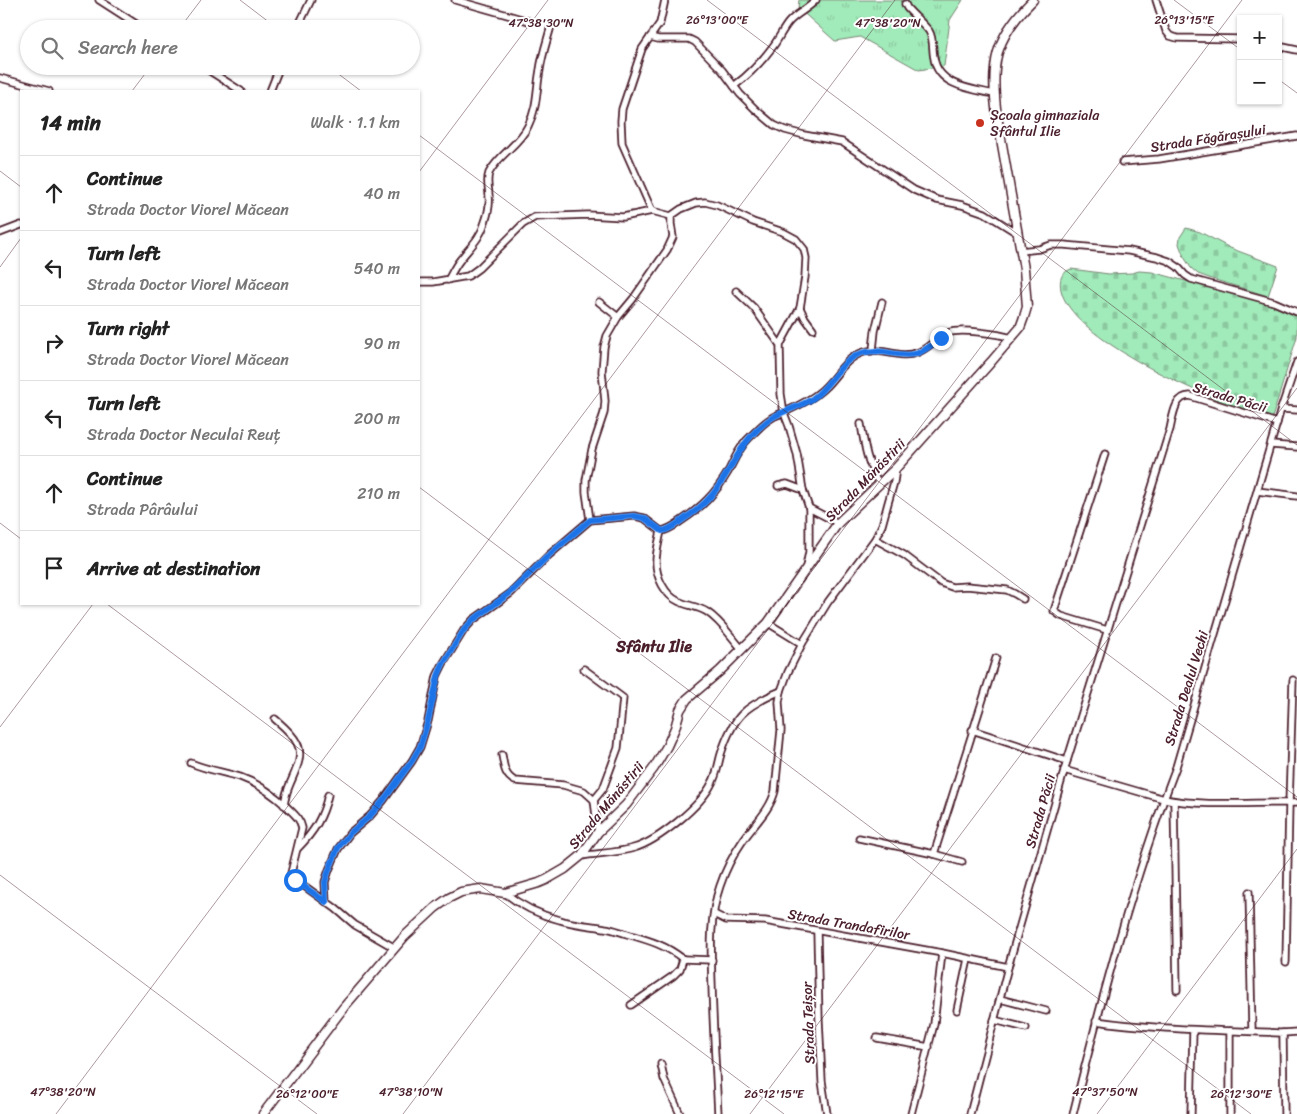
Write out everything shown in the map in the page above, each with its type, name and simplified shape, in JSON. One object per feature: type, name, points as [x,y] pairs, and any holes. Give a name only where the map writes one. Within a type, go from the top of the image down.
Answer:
[{"type":"street","points":[[99,0],[130,20]]},
{"type":"street","points":[[301,20],[311,0]]},
{"type":"street","points":[[455,0],[532,22]]},
{"type":"street","points":[[652,211],[622,143],[622,109],[642,49],[660,24],[665,0]]},
{"type":"street","points":[[734,86],[750,73],[769,52],[790,21],[816,0]]},
{"type":"street","name":"Strada Mănăstirii","points":[[263,1114],[332,1022],[414,926],[435,908],[461,892],[481,889],[505,893],[546,880],[565,869],[581,856],[598,832],[626,805],[654,768],[667,746],[680,710],[687,699],[720,671],[768,623],[838,523],[896,468],[1020,328],[1027,307],[1024,269],[994,94],[994,68],[1000,46],[1006,34],[1033,0]]},
{"type":"street","points":[[1156,0],[1166,31],[1170,36],[1177,38],[1237,39]]},
{"type":"street","points":[[905,4],[929,31],[932,37],[932,51],[936,68],[941,75],[951,83],[994,94]]},
{"type":"street","points":[[448,280],[476,241],[485,224],[490,193],[488,186],[489,174],[501,158],[523,136],[534,114],[540,70],[551,26]]},
{"type":"street","points":[[650,37],[658,39],[689,39],[695,42],[755,109],[774,125],[784,130],[842,142],[914,190],[937,200],[962,205],[985,213],[1017,233]]},
{"type":"street","points":[[1282,47],[1297,50]]},
{"type":"street","points":[[216,75],[239,90]]},
{"type":"street","points":[[270,90],[276,75]]},
{"type":"street","points":[[0,78],[45,90]]},
{"type":"street","name":"Strada Făgărașului","points":[[1122,162],[1167,158],[1297,136]]},
{"type":"street","points":[[420,282],[468,276],[523,224],[535,217],[588,215],[623,217],[652,211],[671,216],[688,206],[705,202],[728,210],[752,222],[783,232],[796,239],[804,249],[806,277],[800,308],[780,345],[781,394],[784,413],[797,454],[802,490],[809,508],[809,552],[806,567]]},
{"type":"street","points":[[590,520],[586,480],[590,458],[604,413],[605,401],[602,371],[604,347],[607,336],[618,317],[667,250],[673,237],[670,224],[671,216]]},
{"type":"street","points":[[0,233],[20,225]]},
{"type":"street","points":[[1020,251],[1051,245],[1064,245],[1129,251],[1157,257],[1174,264],[1185,274],[1199,282],[1274,302],[1297,312]]},
{"type":"street","points":[[736,290],[754,308],[780,345]]},
{"type":"street","points":[[599,302],[618,317]]},
{"type":"street","points":[[873,350],[875,331],[882,302]]},
{"type":"street","points":[[800,308],[813,329]]},
{"type":"street","points":[[326,902],[325,882],[338,848],[350,833],[370,816],[383,801],[420,747],[438,676],[459,636],[473,620],[510,593],[549,555],[590,520],[634,516],[644,518],[662,531],[668,530],[706,503],[719,486],[747,439],[769,419],[812,399],[825,388],[843,365],[856,355],[873,350],[906,355],[915,354],[948,333],[958,331],[996,334],[1012,338]]},
{"type":"street","name":"Strada Dealul Vechi","points":[[1073,1114],[1096,1021],[1128,908],[1176,767],[1281,409],[1297,362]]},
{"type":"street","name":"Strada Păcii","points":[[970,1114],[1008,967],[1064,770],[1176,404],[1184,396],[1190,396],[1277,423]]},
{"type":"street","points":[[1281,409],[1297,410]]},
{"type":"street","points":[[861,424],[865,453],[879,484]]},
{"type":"street","points":[[1271,445],[1297,448]]},
{"type":"street","points":[[1105,454],[1054,611],[1061,616],[1107,630]]},
{"type":"street","points":[[718,1114],[711,948],[714,914],[720,887],[742,842],[773,799],[781,730],[781,691],[802,644],[842,583],[875,539],[882,525],[896,468]]},
{"type":"street","points":[[778,486],[787,484],[802,490]]},
{"type":"street","points":[[1257,491],[1297,496]]},
{"type":"street","points":[[809,508],[838,523]]},
{"type":"street","points":[[662,531],[656,569],[666,591],[680,602],[695,606],[711,615],[742,649]]},
{"type":"street","points":[[875,539],[904,555],[941,584],[952,587],[967,586],[1007,590],[1023,599]]},
{"type":"street","points":[[768,623],[802,644]]},
{"type":"street","points":[[934,854],[996,658]]},
{"type":"street","points":[[584,669],[623,698],[618,748],[603,790],[594,800]]},
{"type":"street","points":[[1286,962],[1293,680]]},
{"type":"street","points":[[581,856],[636,848],[652,841],[690,811],[704,797],[713,783],[728,736],[736,721],[745,710],[755,703],[781,691]]},
{"type":"street","points":[[275,719],[290,733],[300,748],[297,766],[287,791],[284,805]]},
{"type":"street","points":[[972,730],[1067,761]]},
{"type":"street","points":[[502,754],[507,776],[515,781],[563,785],[584,791],[594,800],[598,832]]},
{"type":"street","points":[[191,763],[255,784],[297,816],[302,828],[291,873],[292,878],[335,908],[355,925],[395,948]]},
{"type":"street","points":[[1064,770],[1174,801],[1196,803],[1297,803]]},
{"type":"street","points":[[297,849],[308,838],[321,817],[328,795]]},
{"type":"street","points":[[1174,801],[1177,990]]},
{"type":"street","points":[[859,838],[962,862]]},
{"type":"street","points":[[1249,892],[1252,1031]]},
{"type":"street","name":"Strada Mănăstirii","points":[[505,893],[533,910],[560,921],[608,928],[652,941],[667,947],[683,959]]},
{"type":"street","name":"Strada Trandafirilor","points":[[714,914],[726,920],[765,921],[1008,967]]},
{"type":"street","name":"Strada Trandafirilor","points":[[713,926],[726,920]]},
{"type":"street","name":"Strada Teișor","points":[[817,932],[819,1019],[822,1073],[827,1114]]},
{"type":"street","points":[[912,1114],[937,1007],[942,953]]},
{"type":"street","points":[[631,1006],[673,976],[680,969],[683,959],[712,960]]},
{"type":"street","points":[[957,1010],[968,959]]},
{"type":"street","points":[[1000,999],[1046,1012]]},
{"type":"street","points":[[994,1020],[1026,1028]]},
{"type":"street","points":[[1096,1021],[1193,1030],[1297,1032]]},
{"type":"street","points":[[1191,1114],[1193,1030]]},
{"type":"street","points":[[1230,1031],[1230,1114]]},
{"type":"street","points":[[1283,1033],[1284,1114]]},
{"type":"street","points":[[876,1038],[929,1047]]},
{"type":"street","points":[[661,1064],[664,1079],[680,1114]]},
{"type":"green space","points":[[799,0],[963,0],[950,20],[944,66],[919,70],[860,37],[835,41],[798,8]]},
{"type":"green space","points":[[1186,228],[1200,232],[1230,248],[1278,266],[1268,296],[1198,274],[1191,268],[1184,257],[1179,244],[1180,237]]},
{"type":"green space","points":[[1071,269],[1109,274],[1139,271],[1152,272],[1260,301],[1297,315],[1297,337],[1272,418],[1227,404],[1180,383],[1155,371],[1105,341],[1084,324],[1069,307],[1061,290],[1060,283],[1065,272]]},
{"type":"place","name":"Școala gimnaziala Sfântul Ilie","points":[[980,123]]},
{"type":"district","name":"Sfântu Ilie","points":[[654,646]]},
{"type":"route","points":[[295,880],[326,902],[325,882],[338,848],[350,833],[370,816],[383,801],[420,747],[428,721],[434,687],[443,664],[459,636],[473,620],[510,593],[549,555],[590,520],[634,516],[644,518],[662,531],[668,530],[706,503],[719,486],[747,439],[757,429],[778,414],[784,413],[812,399],[825,388],[843,365],[856,355],[873,350],[906,355],[915,354],[941,338]]}]
